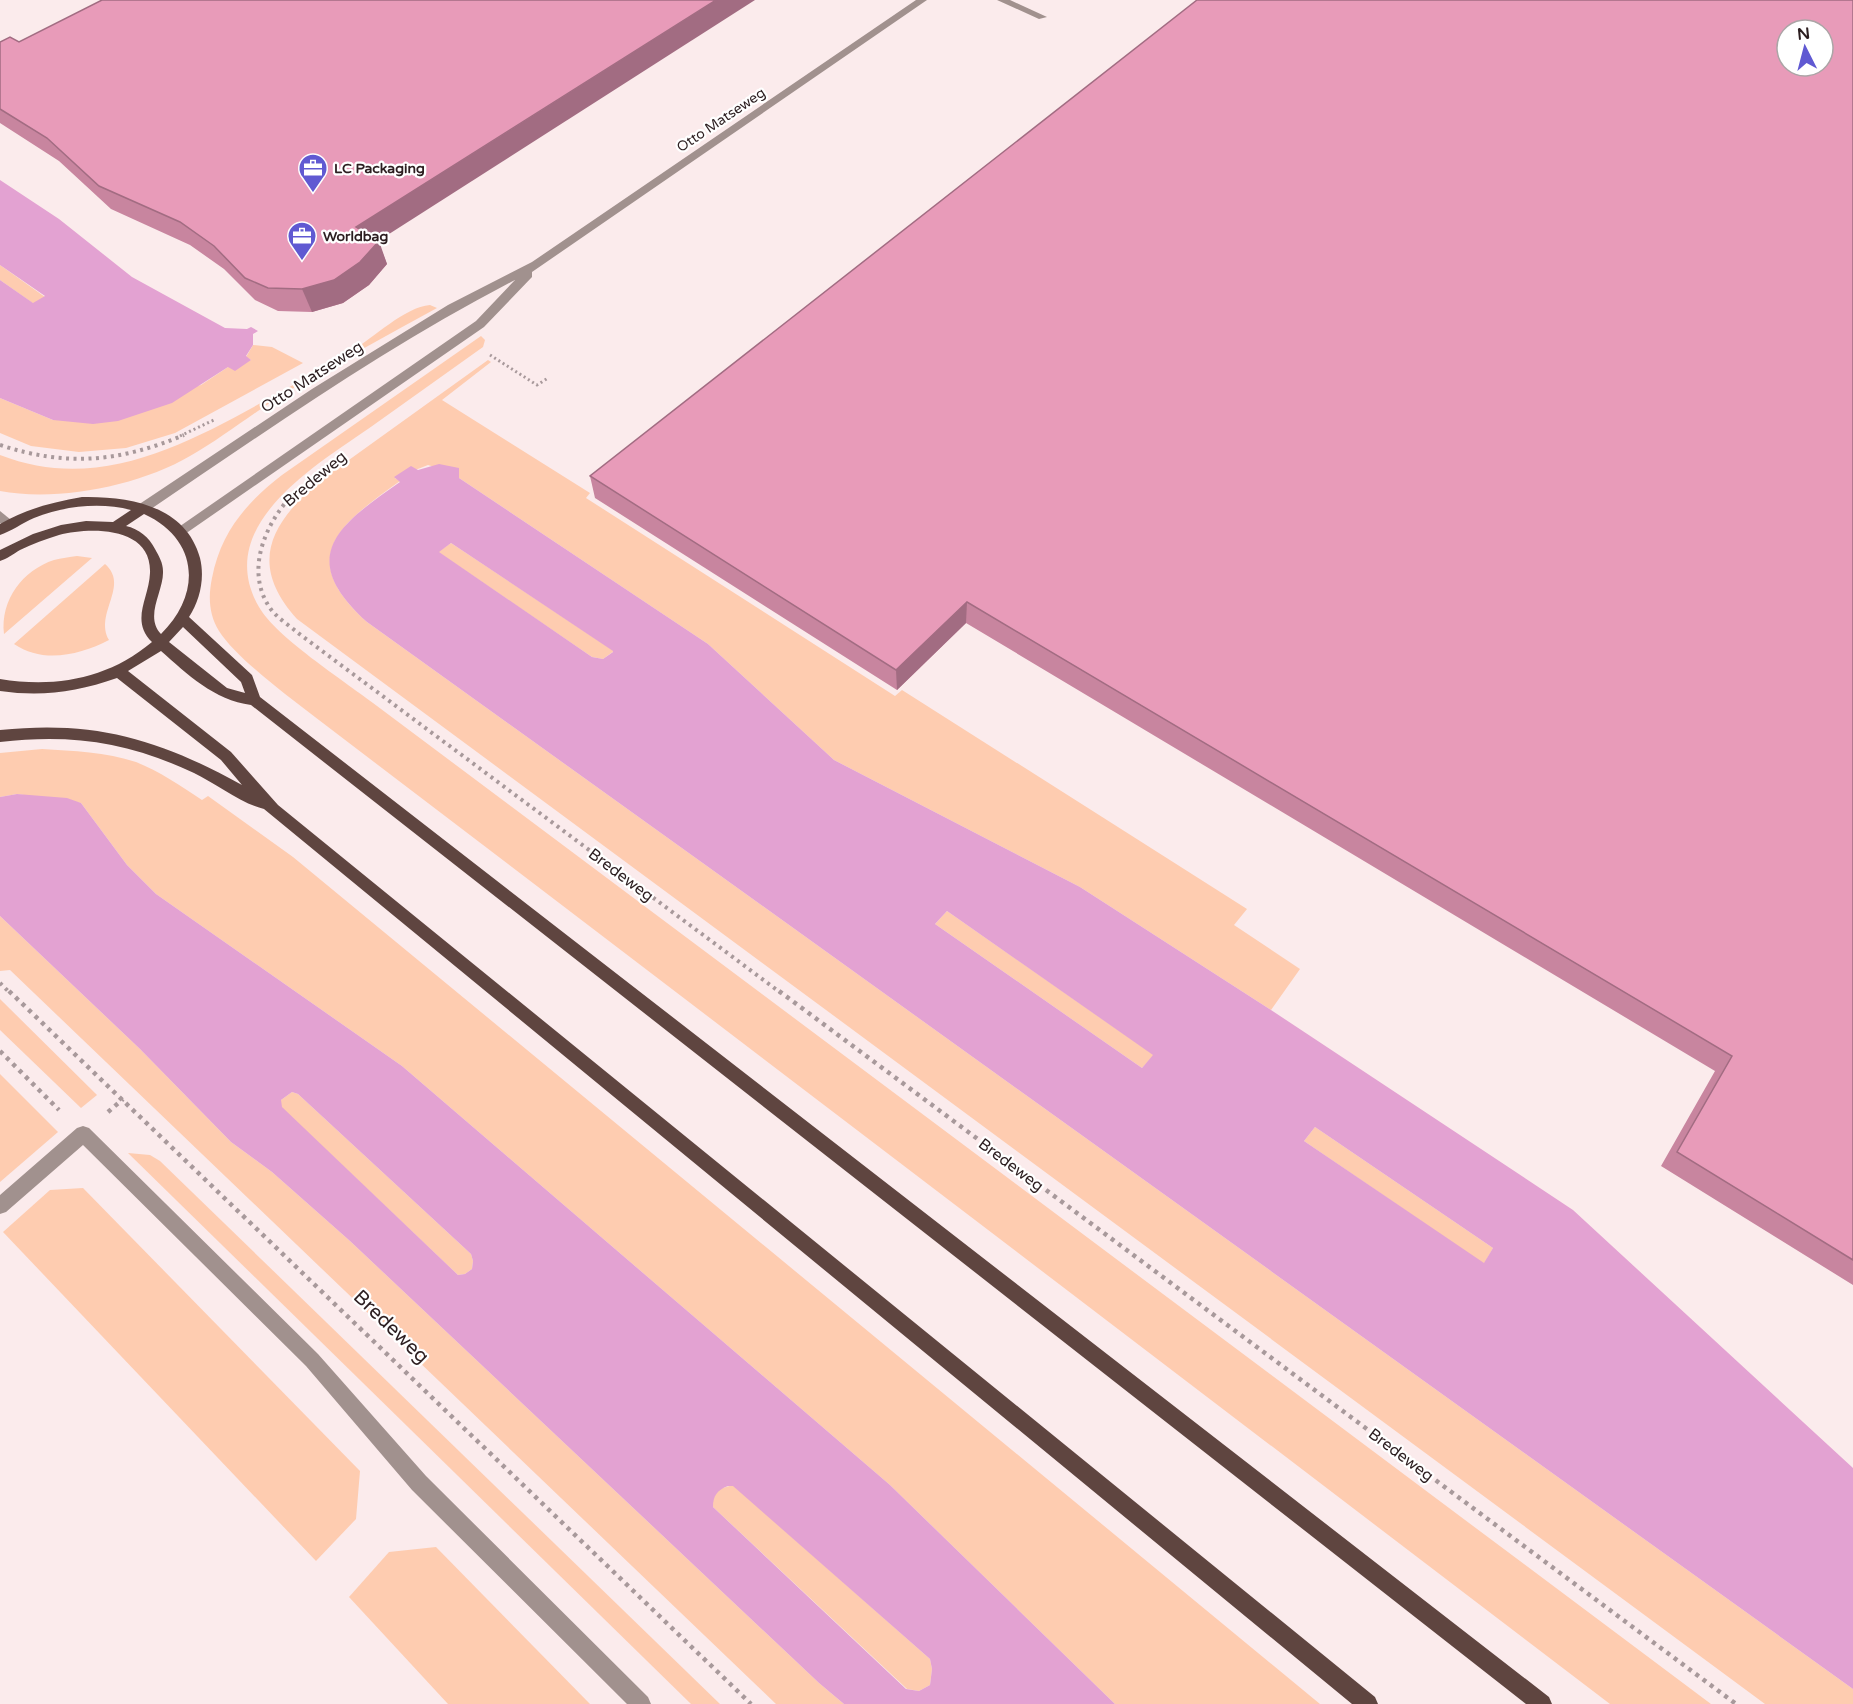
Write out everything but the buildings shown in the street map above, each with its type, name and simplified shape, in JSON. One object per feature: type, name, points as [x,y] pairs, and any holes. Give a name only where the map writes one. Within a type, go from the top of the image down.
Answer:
[{"type":"main road","points":[[0,685],[45,690],[92,681],[118,671],[161,643],[177,626],[192,591],[195,566],[192,551],[180,531],[170,522],[143,508],[107,501],[79,502],[3,523]]},
{"type":"main road","points":[[114,528],[143,508]]},
{"type":"main road","points":[[0,556],[21,543],[62,529],[89,526],[114,528],[141,541],[153,557],[157,579],[147,621],[149,630],[161,643],[225,694],[254,700],[1542,1704]]},
{"type":"main road","points":[[181,617],[248,679],[254,700]]},
{"type":"main road","points":[[118,671],[226,756],[273,809],[1368,1704]]},
{"type":"main road","points":[[0,736],[72,732],[131,742],[179,758],[273,809]]},
{"type":"street","name":"Otto Matseweg","points":[[143,508],[326,386],[452,308],[536,265],[922,0]]},
{"type":"street","points":[[1002,0],[1042,17]]},
{"type":"street","name":"Otto Matseweg","points":[[180,531],[480,324],[536,265]]},
{"type":"street","points":[[0,1206],[83,1134],[312,1360],[419,1483],[641,1704]]},
{"type":"path","points":[[480,324],[505,339],[487,353],[537,385],[548,378]]},
{"type":"path","points":[[0,445],[27,455],[45,458],[78,460],[114,458],[168,443],[217,419]]},
{"type":"path","name":"Bredeweg","points":[[302,486],[288,498],[271,521],[259,550],[261,578],[268,605],[298,633],[1736,1704]]},
{"type":"path","name":"Bredeweg","points":[[0,983],[751,1704]]},
{"type":"path","points":[[0,1051],[83,1134]]},
{"type":"shaded area","points":[[0,180],[59,219],[132,277],[225,328],[247,329],[251,327],[258,331],[253,334],[253,345],[246,356],[251,360],[235,371],[228,367],[172,403],[118,421],[93,424],[53,420],[0,398],[0,280],[33,303],[45,296],[0,265]]},
{"type":"shaded area","points":[[0,265],[45,297],[34,304],[0,280]]},
{"type":"shaded area","points":[[430,305],[437,308],[297,386],[204,448],[170,467],[122,483],[72,493],[22,494],[0,491],[0,455],[36,465],[71,469],[106,466],[172,447],[237,416],[352,351],[410,311]]},
{"type":"shaded area","points":[[481,336],[485,340],[483,347],[327,457],[278,499],[260,523],[249,549],[248,577],[259,607],[268,619],[311,658],[1711,1704],[1610,1704],[304,709],[250,665],[227,642],[213,619],[210,606],[211,585],[222,546],[246,508],[282,475]]},
{"type":"shaded area","points":[[253,345],[272,347],[303,363],[175,433],[126,448],[79,452],[31,446],[0,433],[0,398],[53,420],[201,385],[228,367],[251,360],[246,357]]},
{"type":"shaded area","points":[[488,360],[491,362],[442,400],[590,493],[586,498],[895,696],[902,690],[1247,909],[1234,925],[1300,969],[1271,1010],[1080,887],[834,760],[708,644],[459,478],[458,474],[428,465],[395,478],[400,481],[359,513],[344,528],[334,544],[330,561],[333,579],[345,599],[367,622],[1853,1689],[1853,1704],[1765,1704],[297,619],[282,599],[273,580],[269,562],[278,528],[289,512],[321,480]]},
{"type":"shaded area","points":[[439,464],[459,468],[459,478],[708,644],[834,760],[1080,887],[1573,1210],[1853,1468],[1853,1689],[367,622],[345,599],[333,579],[329,560],[333,544],[343,528],[359,513],[400,482],[394,477],[411,466],[418,470]],"holes":[[[451,543],[613,651],[613,652],[603,659],[592,657],[439,552]],[[947,911],[1153,1055],[1142,1068],[935,924]],[[1315,1127],[1493,1248],[1484,1263],[1304,1141]]]},
{"type":"shaded area","points":[[451,543],[614,651],[603,659],[592,657],[438,552]]},
{"type":"shaded area","points":[[77,556],[92,558],[4,634],[4,621],[10,598],[24,579],[43,565],[57,559]]},
{"type":"shaded area","points":[[105,564],[112,572],[114,581],[106,620],[109,640],[86,650],[62,655],[37,654],[14,644]]},
{"type":"shaded area","points":[[42,749],[101,754],[136,762],[170,779],[202,800],[208,796],[293,857],[1320,1704],[1115,1704],[890,1485],[402,1066],[156,894],[127,865],[81,803],[17,794],[0,797],[0,753]]},
{"type":"shaded area","points":[[17,794],[67,798],[81,803],[127,865],[156,894],[402,1066],[890,1485],[1115,1704],[844,1704],[350,1241],[272,1172],[231,1142],[140,1049],[0,916],[0,797]],"holes":[[[292,1092],[298,1094],[471,1254],[472,1269],[465,1274],[458,1275],[282,1107],[281,1100]],[[728,1486],[733,1486],[930,1659],[932,1669],[930,1685],[919,1691],[906,1689],[713,1507],[716,1494]]]},
{"type":"shaded area","points":[[947,911],[1154,1055],[1142,1068],[935,924]]},
{"type":"shaded area","points":[[0,916],[140,1049],[231,1142],[272,1172],[350,1241],[844,1704],[776,1704],[10,970],[0,971]]},
{"type":"shaded area","points":[[0,999],[97,1095],[81,1108],[0,1030]]},
{"type":"shaded area","points":[[0,1074],[58,1132],[0,1182]]},
{"type":"shaded area","points":[[292,1092],[298,1094],[471,1254],[472,1269],[465,1274],[458,1275],[281,1107],[281,1100]]},
{"type":"shaded area","points":[[1315,1127],[1493,1248],[1484,1264],[1304,1141]]},
{"type":"shaded area","points":[[128,1153],[150,1155],[160,1161],[720,1704],[691,1704]]},
{"type":"shaded area","points":[[83,1188],[360,1471],[356,1519],[316,1561],[3,1232],[50,1190]]},
{"type":"shaded area","points":[[733,1485],[930,1659],[932,1669],[930,1685],[919,1691],[907,1689],[713,1507],[713,1498],[719,1489]]},
{"type":"shaded area","points":[[436,1547],[590,1704],[448,1704],[349,1597],[389,1552]]},
{"type":"place","name":"LC Packaging","points":[[313,194]]},
{"type":"place","name":"Worldbag","points":[[302,262]]}]
